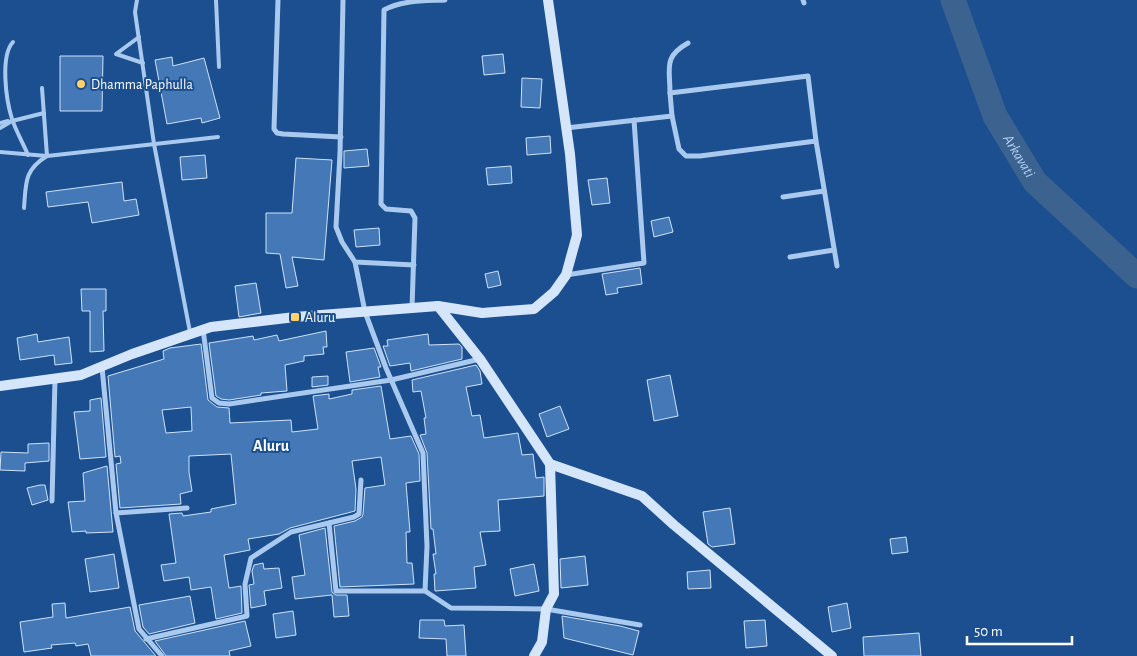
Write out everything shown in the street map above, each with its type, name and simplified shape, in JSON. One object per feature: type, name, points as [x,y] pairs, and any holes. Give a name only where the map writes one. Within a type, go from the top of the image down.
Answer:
[{"type":"street","points":[[278,0],[274,129],[277,133],[283,134],[341,137]]},
{"type":"street","points":[[343,0],[341,137],[336,226],[342,242],[355,262],[365,312],[391,380],[423,454],[428,546],[425,591]]},
{"type":"street","points":[[412,308],[415,218],[411,211],[386,209],[381,204],[384,10],[406,1],[445,0]]},
{"type":"street","points":[[0,386],[81,375],[203,328],[295,317],[438,306],[482,313],[534,309],[554,292],[566,275],[577,235],[566,128],[548,0]]},
{"type":"street","points":[[688,43],[675,51],[670,61],[672,116],[679,149],[686,156],[700,156],[816,141]]},
{"type":"street","points":[[670,93],[808,76],[816,141],[837,266]]},
{"type":"street","points":[[566,128],[672,116]]},
{"type":"street","points":[[566,275],[644,263],[634,120]]},
{"type":"street","points":[[783,196],[824,191]]},
{"type":"street","points":[[790,257],[834,250]]},
{"type":"street","points":[[355,262],[414,265]]},
{"type":"street","points":[[438,306],[480,359],[550,464],[554,594],[546,608],[542,642],[534,656]]},
{"type":"street","points":[[203,328],[212,398],[219,403],[229,404],[391,380],[480,359]]},
{"type":"street","points":[[102,367],[116,513],[139,629],[162,656]]},
{"type":"street","points":[[52,502],[54,379]]},
{"type":"street","points":[[550,464],[642,496],[674,525],[832,656]]},
{"type":"street","points":[[146,639],[248,616],[245,584],[251,558],[291,532],[354,517],[358,514],[361,480]]},
{"type":"street","points":[[116,513],[187,508]]},
{"type":"street","points":[[329,523],[336,591],[425,591],[451,608],[546,608],[640,625]]},
{"type":"lane","points":[[137,0],[136,12],[154,144],[190,333]]},
{"type":"lane","points":[[216,0],[219,67]]},
{"type":"lane","points":[[139,37],[116,54],[143,63]]},
{"type":"lane","points":[[13,42],[8,46],[5,53],[4,70],[8,102],[12,121],[28,155]]},
{"type":"lane","points":[[42,88],[47,156]]},
{"type":"lane","points":[[0,123],[44,113]]},
{"type":"lane","points":[[0,128],[12,121]]},
{"type":"lane","points":[[0,152],[47,156],[218,137]]},
{"type":"lane","points":[[24,208],[29,173],[35,164],[47,156]]},
{"type":"building","points":[[503,54],[505,73],[484,75],[482,56]]},
{"type":"building","name":"Dhamma Paphulla","points":[[60,56],[103,56],[102,111],[60,111]]},
{"type":"building","points":[[172,57],[173,66],[204,58],[220,118],[202,123],[201,118],[167,124],[155,60]]},
{"type":"building","points":[[522,78],[542,79],[540,108],[521,107]]},
{"type":"building","points":[[550,136],[551,153],[527,155],[526,138]]},
{"type":"building","points":[[367,149],[369,166],[344,168],[344,151]]},
{"type":"building","points":[[205,155],[207,178],[182,180],[180,157]]},
{"type":"building","points":[[296,158],[332,160],[324,260],[292,257],[298,286],[286,288],[280,254],[266,253],[266,213],[292,213]]},
{"type":"building","points":[[511,166],[512,183],[488,185],[486,168]]},
{"type":"building","points":[[607,178],[610,203],[592,205],[588,180]]},
{"type":"building","points":[[122,182],[124,201],[136,199],[139,215],[92,223],[88,202],[48,207],[46,192]]},
{"type":"building","points":[[669,217],[673,232],[654,237],[651,221]]},
{"type":"building","points":[[379,228],[380,245],[356,247],[354,230]]},
{"type":"building","points":[[640,268],[642,284],[617,288],[618,293],[606,295],[602,274]]},
{"type":"building","points":[[498,271],[501,285],[488,288],[485,274]]},
{"type":"building","points":[[256,283],[261,313],[239,317],[235,286]]},
{"type":"building","points":[[81,289],[106,289],[106,311],[103,311],[104,351],[90,352],[90,311],[82,311]]},
{"type":"building","points":[[326,331],[327,347],[323,347],[324,354],[304,356],[304,361],[285,365],[287,391],[261,393],[261,395],[229,400],[216,396],[209,343],[253,336],[254,340],[277,335],[279,341]]},
{"type":"building","points":[[37,334],[38,342],[69,337],[72,363],[55,365],[54,355],[20,360],[17,338]]},
{"type":"building","points":[[428,334],[429,345],[459,344],[462,347],[462,359],[411,371],[410,363],[390,366],[383,346],[388,346],[387,340]]},
{"type":"building","points":[[201,344],[208,400],[217,407],[229,408],[230,423],[291,420],[292,432],[318,429],[313,396],[329,394],[329,399],[352,394],[352,390],[381,386],[390,439],[411,436],[419,454],[420,481],[406,483],[410,532],[406,532],[407,563],[412,563],[414,584],[340,587],[334,526],[355,521],[362,517],[365,488],[385,485],[381,457],[352,461],[356,489],[355,511],[290,528],[279,534],[248,539],[250,550],[224,555],[229,588],[241,586],[242,613],[216,619],[211,587],[191,590],[189,577],[164,581],[161,565],[176,563],[169,514],[182,513],[183,516],[211,512],[211,509],[236,504],[231,454],[189,456],[192,491],[180,494],[181,504],[120,508],[116,464],[121,463],[120,456],[115,457],[108,376],[164,359],[163,351],[170,348]],"holes":[[[191,407],[192,431],[166,433],[162,410]]]},
{"type":"building","points":[[374,348],[381,367],[378,367],[380,377],[350,382],[346,352]]},
{"type":"building","points":[[476,365],[480,371],[482,384],[466,387],[472,416],[480,415],[484,438],[518,433],[522,455],[533,454],[536,478],[544,477],[544,496],[498,500],[500,531],[480,532],[486,565],[474,567],[476,588],[435,591],[434,574],[436,574],[433,554],[436,554],[433,529],[431,529],[427,453],[420,435],[426,434],[424,418],[426,418],[421,391],[413,392],[412,380]]},
{"type":"building","points":[[670,375],[678,416],[654,421],[647,380]]},
{"type":"building","points":[[328,376],[328,385],[312,387],[312,377]]},
{"type":"building","points":[[101,398],[106,457],[80,459],[74,412],[90,411],[90,400]]},
{"type":"building","points":[[560,406],[569,429],[547,437],[539,414]]},
{"type":"building","points":[[49,443],[49,461],[25,463],[25,471],[0,470],[1,452],[28,453],[28,444]]},
{"type":"building","points":[[107,466],[113,532],[72,532],[68,502],[85,501],[83,473]]},
{"type":"building","points":[[45,485],[48,500],[32,505],[27,488]]},
{"type":"building","points":[[730,508],[735,544],[712,547],[708,544],[703,512]]},
{"type":"building","points":[[325,528],[332,592],[336,595],[347,595],[349,616],[334,617],[332,595],[295,599],[292,577],[305,575],[299,535]]},
{"type":"building","points":[[906,537],[908,552],[892,554],[890,539]]},
{"type":"building","points":[[114,554],[119,588],[90,592],[85,559]]},
{"type":"building","points":[[585,556],[588,585],[561,588],[560,559]]},
{"type":"building","points":[[263,563],[264,569],[279,568],[282,588],[264,591],[266,605],[251,608],[249,585],[254,584],[252,571],[254,565]]},
{"type":"building","points":[[534,564],[539,591],[515,596],[510,569]]},
{"type":"building","points":[[710,570],[711,588],[688,589],[687,572]]},
{"type":"building","points":[[190,596],[195,623],[149,634],[143,627],[139,605]]},
{"type":"building","points":[[65,603],[66,618],[130,607],[135,631],[156,656],[91,656],[88,644],[76,646],[75,643],[51,645],[52,648],[24,652],[20,622],[53,617],[52,604]]},
{"type":"building","points":[[847,603],[851,628],[832,632],[828,607]]},
{"type":"building","points":[[293,611],[296,635],[276,638],[273,614]]},
{"type":"building","points":[[562,616],[639,631],[633,655],[564,638]]},
{"type":"building","points":[[420,620],[444,620],[445,626],[464,625],[466,656],[447,656],[446,639],[419,638]]},
{"type":"building","points":[[765,620],[767,646],[746,648],[744,621]]},
{"type":"building","points":[[245,621],[251,646],[229,651],[230,656],[166,656],[155,641]]},
{"type":"building","points":[[919,633],[921,656],[864,656],[863,637]]},
{"type":"waterway","name":"Arkavati","points":[[953,0],[995,116],[1035,182],[1137,276]]},
{"type":"place","name":"Dhamma Paphulla","points":[[81,84]]},
{"type":"place","name":"Aluru","points":[[295,317]]},
{"type":"district","name":"Aluru","points":[[271,445]]}]
